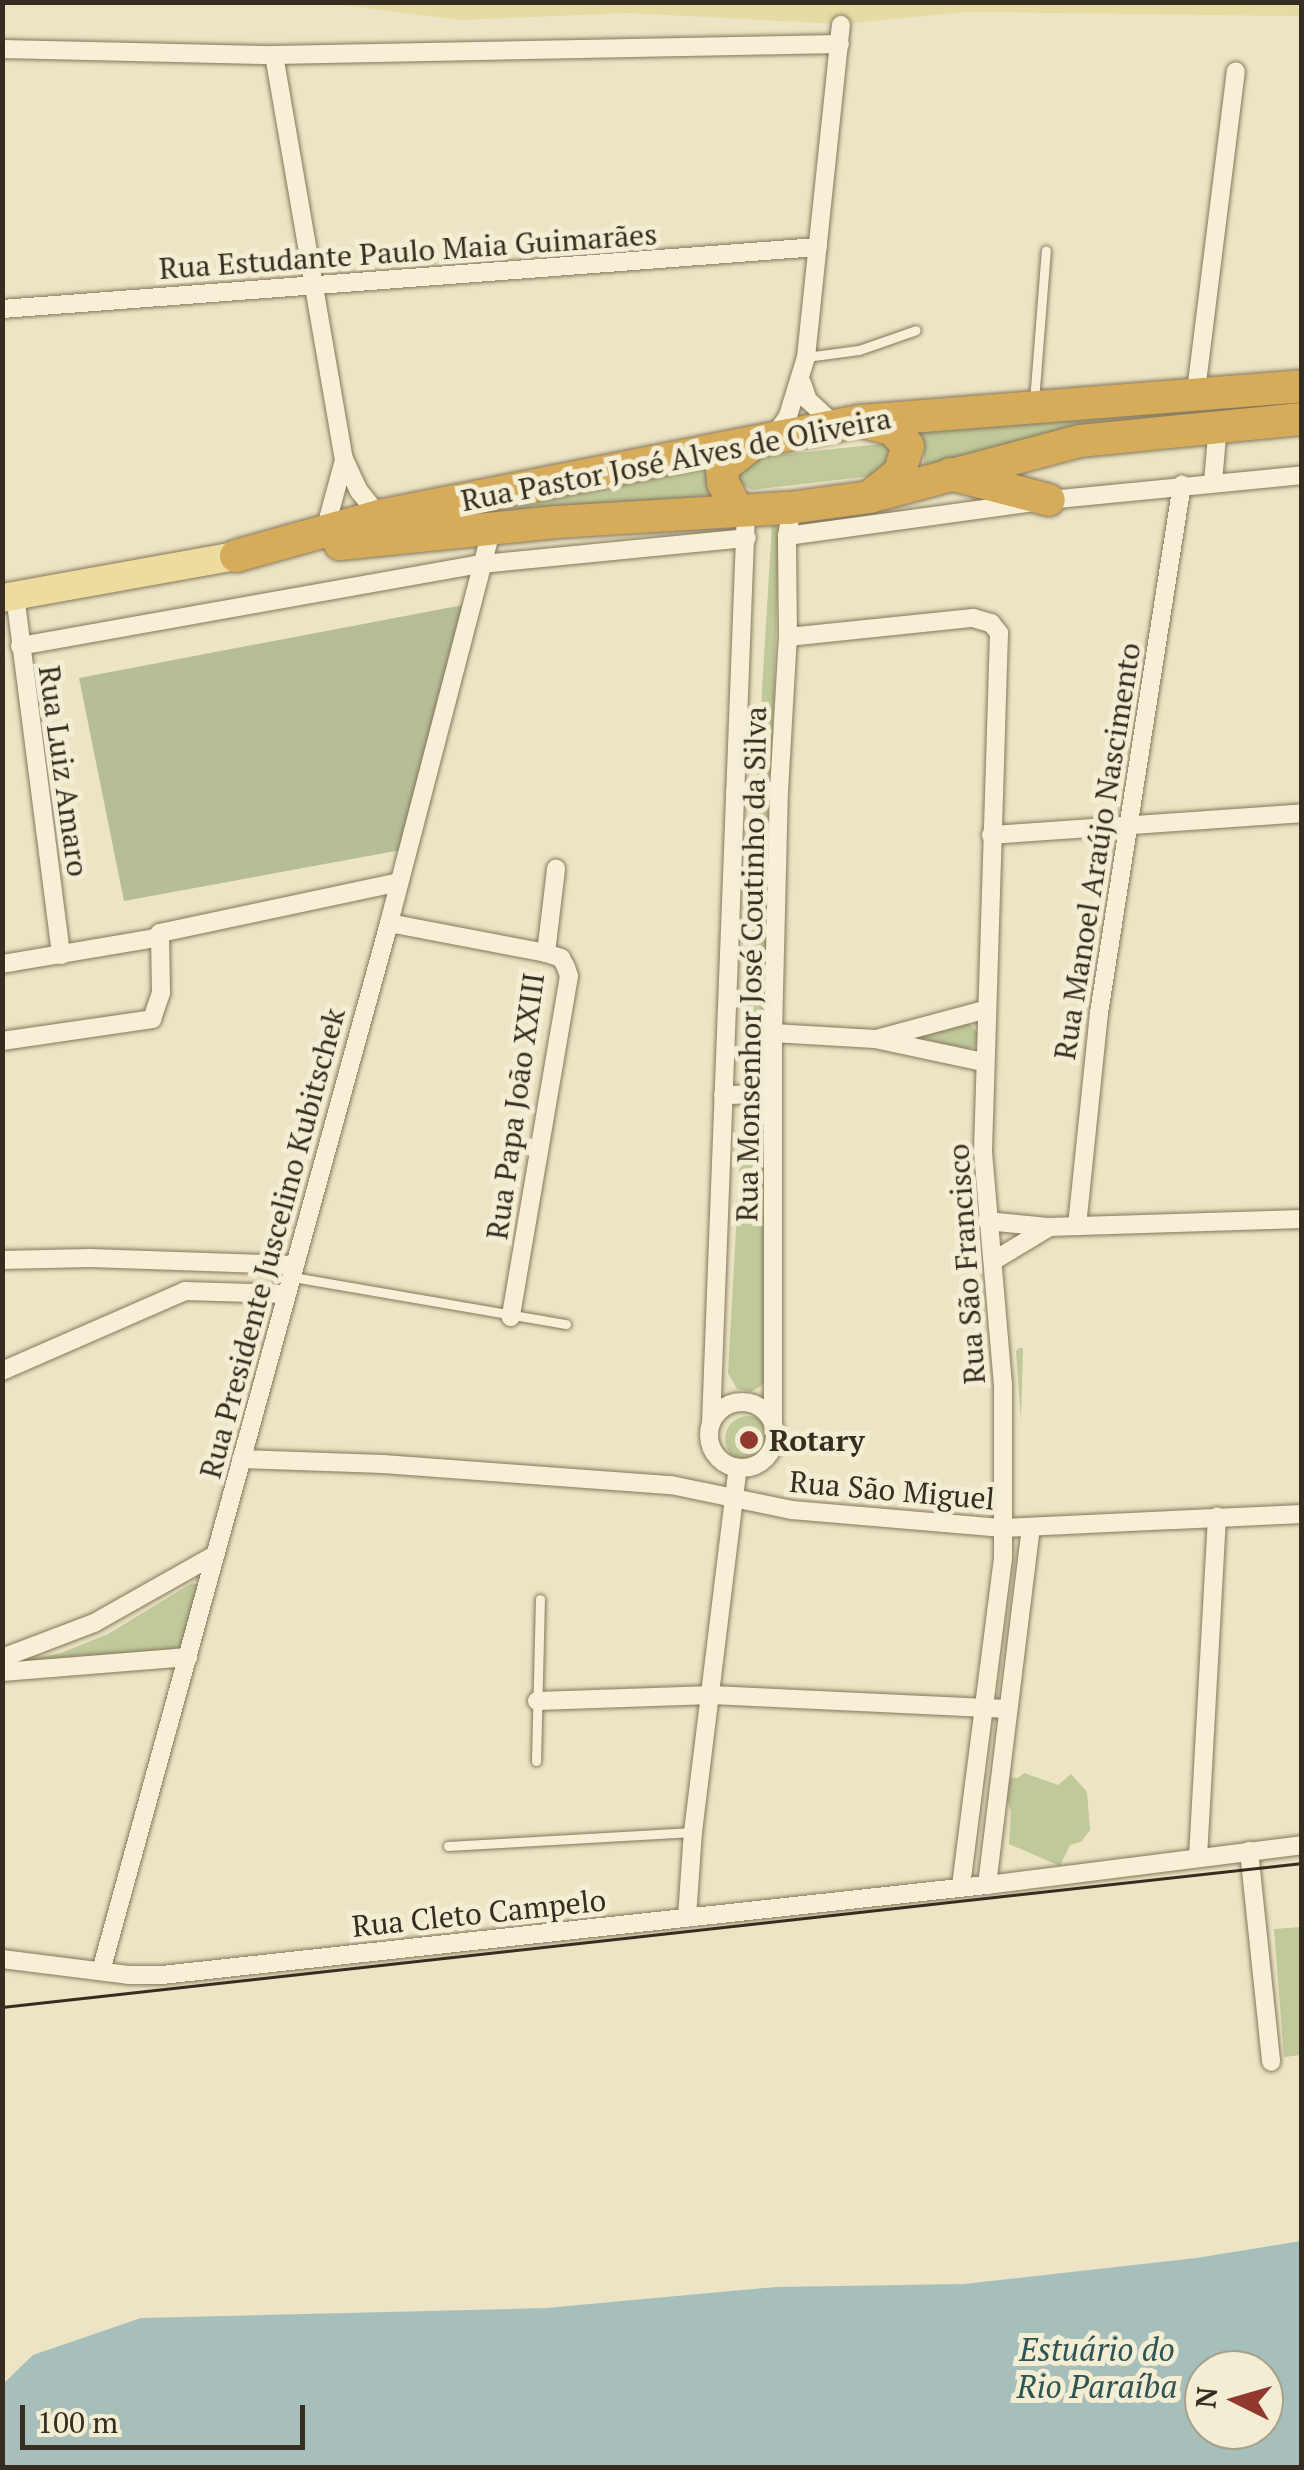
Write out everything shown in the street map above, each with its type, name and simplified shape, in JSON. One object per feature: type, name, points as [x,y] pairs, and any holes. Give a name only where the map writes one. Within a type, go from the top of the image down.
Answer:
[{"type":"highway","name":"Rua Pastor José Alves de Oliveira","points":[[236,556],[378,516],[848,424],[1302,386]]},
{"type":"highway","name":"Rua Pastor José Alves de Oliveira","points":[[236,556],[492,528],[790,522],[1052,446],[1218,425],[1302,419]]},
{"type":"highway","points":[[848,424],[892,429],[908,446],[900,473],[869,497]]},
{"type":"highway","points":[[743,520],[722,482],[722,468],[763,441]]},
{"type":"highway","points":[[950,474],[1048,500]]},
{"type":"main road","name":"Rua Pastor José Alves de Oliveira","points":[[9,596],[236,556]]},
{"type":"street","points":[[763,441],[802,382],[842,24]]},
{"type":"street","points":[[2,49],[274,55],[840,44]]},
{"type":"street","points":[[274,55],[344,459],[359,492],[378,516]]},
{"type":"street","points":[[1196,392],[1236,70]]},
{"type":"street","name":"Rua Estudante Paulo Maia Guimarães","points":[[2,309],[818,247]]},
{"type":"street","points":[[802,382],[818,412],[848,424]]},
{"type":"street","points":[[1213,482],[1218,425]]},
{"type":"street","points":[[324,530],[344,459]]},
{"type":"street","name":"Rua Pastor José Alves de Oliveira","points":[[790,522],[1302,475]]},
{"type":"street","name":"Rua Manoel Araújo Nascimento","points":[[1077,1226],[1084,1130],[1126,823],[1182,484]]},
{"type":"street","name":"Rua Pastor José Alves de Oliveira","points":[[20,646],[743,520]]},
{"type":"street","name":"Rua Monsenhor José Coutinho da Silva","points":[[711,1423],[743,520]]},
{"type":"street","name":"Rua Monsenhor José Coutinho da Silva","points":[[773,1422],[773,1033],[778,791],[788,636],[790,522]]},
{"type":"street","name":"Rua Presidente Juscelino Kubitschek","points":[[101,1970],[390,922],[492,528]]},
{"type":"street","name":"Rua Luiz Amaro","points":[[9,596],[20,646],[61,955]]},
{"type":"street","name":"Rua São Francisco","points":[[788,636],[973,618],[992,623],[999,634],[983,1062],[987,1222],[994,1261],[1003,1385],[1003,1528],[986,1708],[961,1888]]},
{"type":"street","points":[[735,792],[778,791]]},
{"type":"street","points":[[991,835],[1302,813]]},
{"type":"street","points":[[546,953],[556,870]]},
{"type":"street","points":[[2,964],[155,938],[160,933],[399,882]]},
{"type":"street","name":"Rua Papa João XXIII","points":[[390,922],[546,953],[561,958],[568,976],[510,1317]]},
{"type":"street","points":[[2,1041],[152,1018],[161,993],[160,933]]},
{"type":"street","points":[[875,1039],[984,1010]]},
{"type":"street","points":[[773,1033],[875,1039],[983,1062]]},
{"type":"street","points":[[723,1095],[772,1094]]},
{"type":"street","points":[[987,1222],[1048,1227],[1302,1220]]},
{"type":"street","points":[[994,1261],[1048,1227]]},
{"type":"street","points":[[2,1260],[90,1258],[289,1278]]},
{"type":"street","points":[[166,1263],[167,1298]]},
{"type":"street","points":[[2,1371],[167,1298],[200,1289],[289,1278]]},
{"type":"street","points":[[741,1402],[759,1406],[773,1422],[774,1445],[769,1456],[750,1468],[738,1468],[714,1452],[711,1423],[723,1408],[741,1402]]},
{"type":"street","name":"Rua São Miguel","points":[[241,1459],[652,1483],[792,1510],[1003,1528],[1302,1514]]},
{"type":"street","points":[[687,1918],[693,1832],[738,1468]]},
{"type":"street","points":[[1198,1857],[1217,1517]]},
{"type":"street","points":[[987,1885],[1031,1528]]},
{"type":"street","points":[[2,1658],[106,1618],[213,1556]]},
{"type":"street","points":[[2,1672],[188,1657]]},
{"type":"street","points":[[537,1701],[712,1694],[1008,1710]]},
{"type":"street","name":"Rua Cleto Campelo","points":[[2,1959],[162,1974],[961,1888],[1302,1844]]},
{"type":"street","points":[[1248,1851],[1271,2062]]},
{"type":"lane","points":[[1034,408],[1034,360],[1046,250]]},
{"type":"lane","points":[[806,357],[859,350],[916,330]]},
{"type":"lane","points":[[289,1278],[566,1324]]},
{"type":"lane","points":[[536,1761],[540,1599]]},
{"type":"lane","points":[[448,1846],[693,1832]]},
{"type":"green space","points":[[1301,402],[1301,411],[924,466],[924,454],[912,428]]},
{"type":"green space","points":[[896,445],[889,474],[752,490],[739,483],[738,470],[750,458]]},
{"type":"green space","points":[[714,459],[725,501],[505,519],[504,511]]},
{"type":"green space","points":[[772,524],[779,529],[772,769],[769,778],[763,779],[757,774]]},
{"type":"green space","points":[[463,605],[401,850],[124,901],[79,678]]},
{"type":"green space","points":[[760,804],[774,809],[768,1078],[755,1085],[742,1078]]},
{"type":"green space","points":[[969,1023],[979,1034],[975,1047],[968,1049],[905,1035]]},
{"type":"green space","points":[[755,1109],[768,1115],[765,1383],[751,1392],[737,1389],[728,1373],[742,1122]]},
{"type":"green space","points":[[1023,1348],[1021,1421],[1016,1351]]},
{"type":"green space","points":[[748,1416],[764,1423],[771,1439],[764,1455],[748,1462],[732,1455],[725,1439],[732,1423]]},
{"type":"green space","points":[[192,1583],[199,1585],[182,1648],[3,1664],[61,1653],[108,1634]]},
{"type":"green space","points":[[1024,1773],[1058,1785],[1071,1774],[1087,1792],[1090,1830],[1081,1842],[1070,1845],[1060,1866],[1009,1844],[1011,1812],[1000,1777],[1018,1778]]},
{"type":"green space","points":[[1301,1927],[1301,2055],[1284,2057],[1274,1929]]},
{"type":"sand","points":[[1301,2],[1302,16],[967,12],[842,24],[628,13],[460,20],[327,3]]},
{"type":"water","name":"Estuário do Rio Paraíba","points":[[1301,2241],[1301,2467],[3,2467],[3,2384],[33,2355],[141,2318],[546,2308],[776,2287],[964,2284],[1196,2258]]},
{"type":"tram line","points":[[2,2007],[1302,1863]]},
{"type":"place","name":"Rotary","points":[[749,1440]]}]
